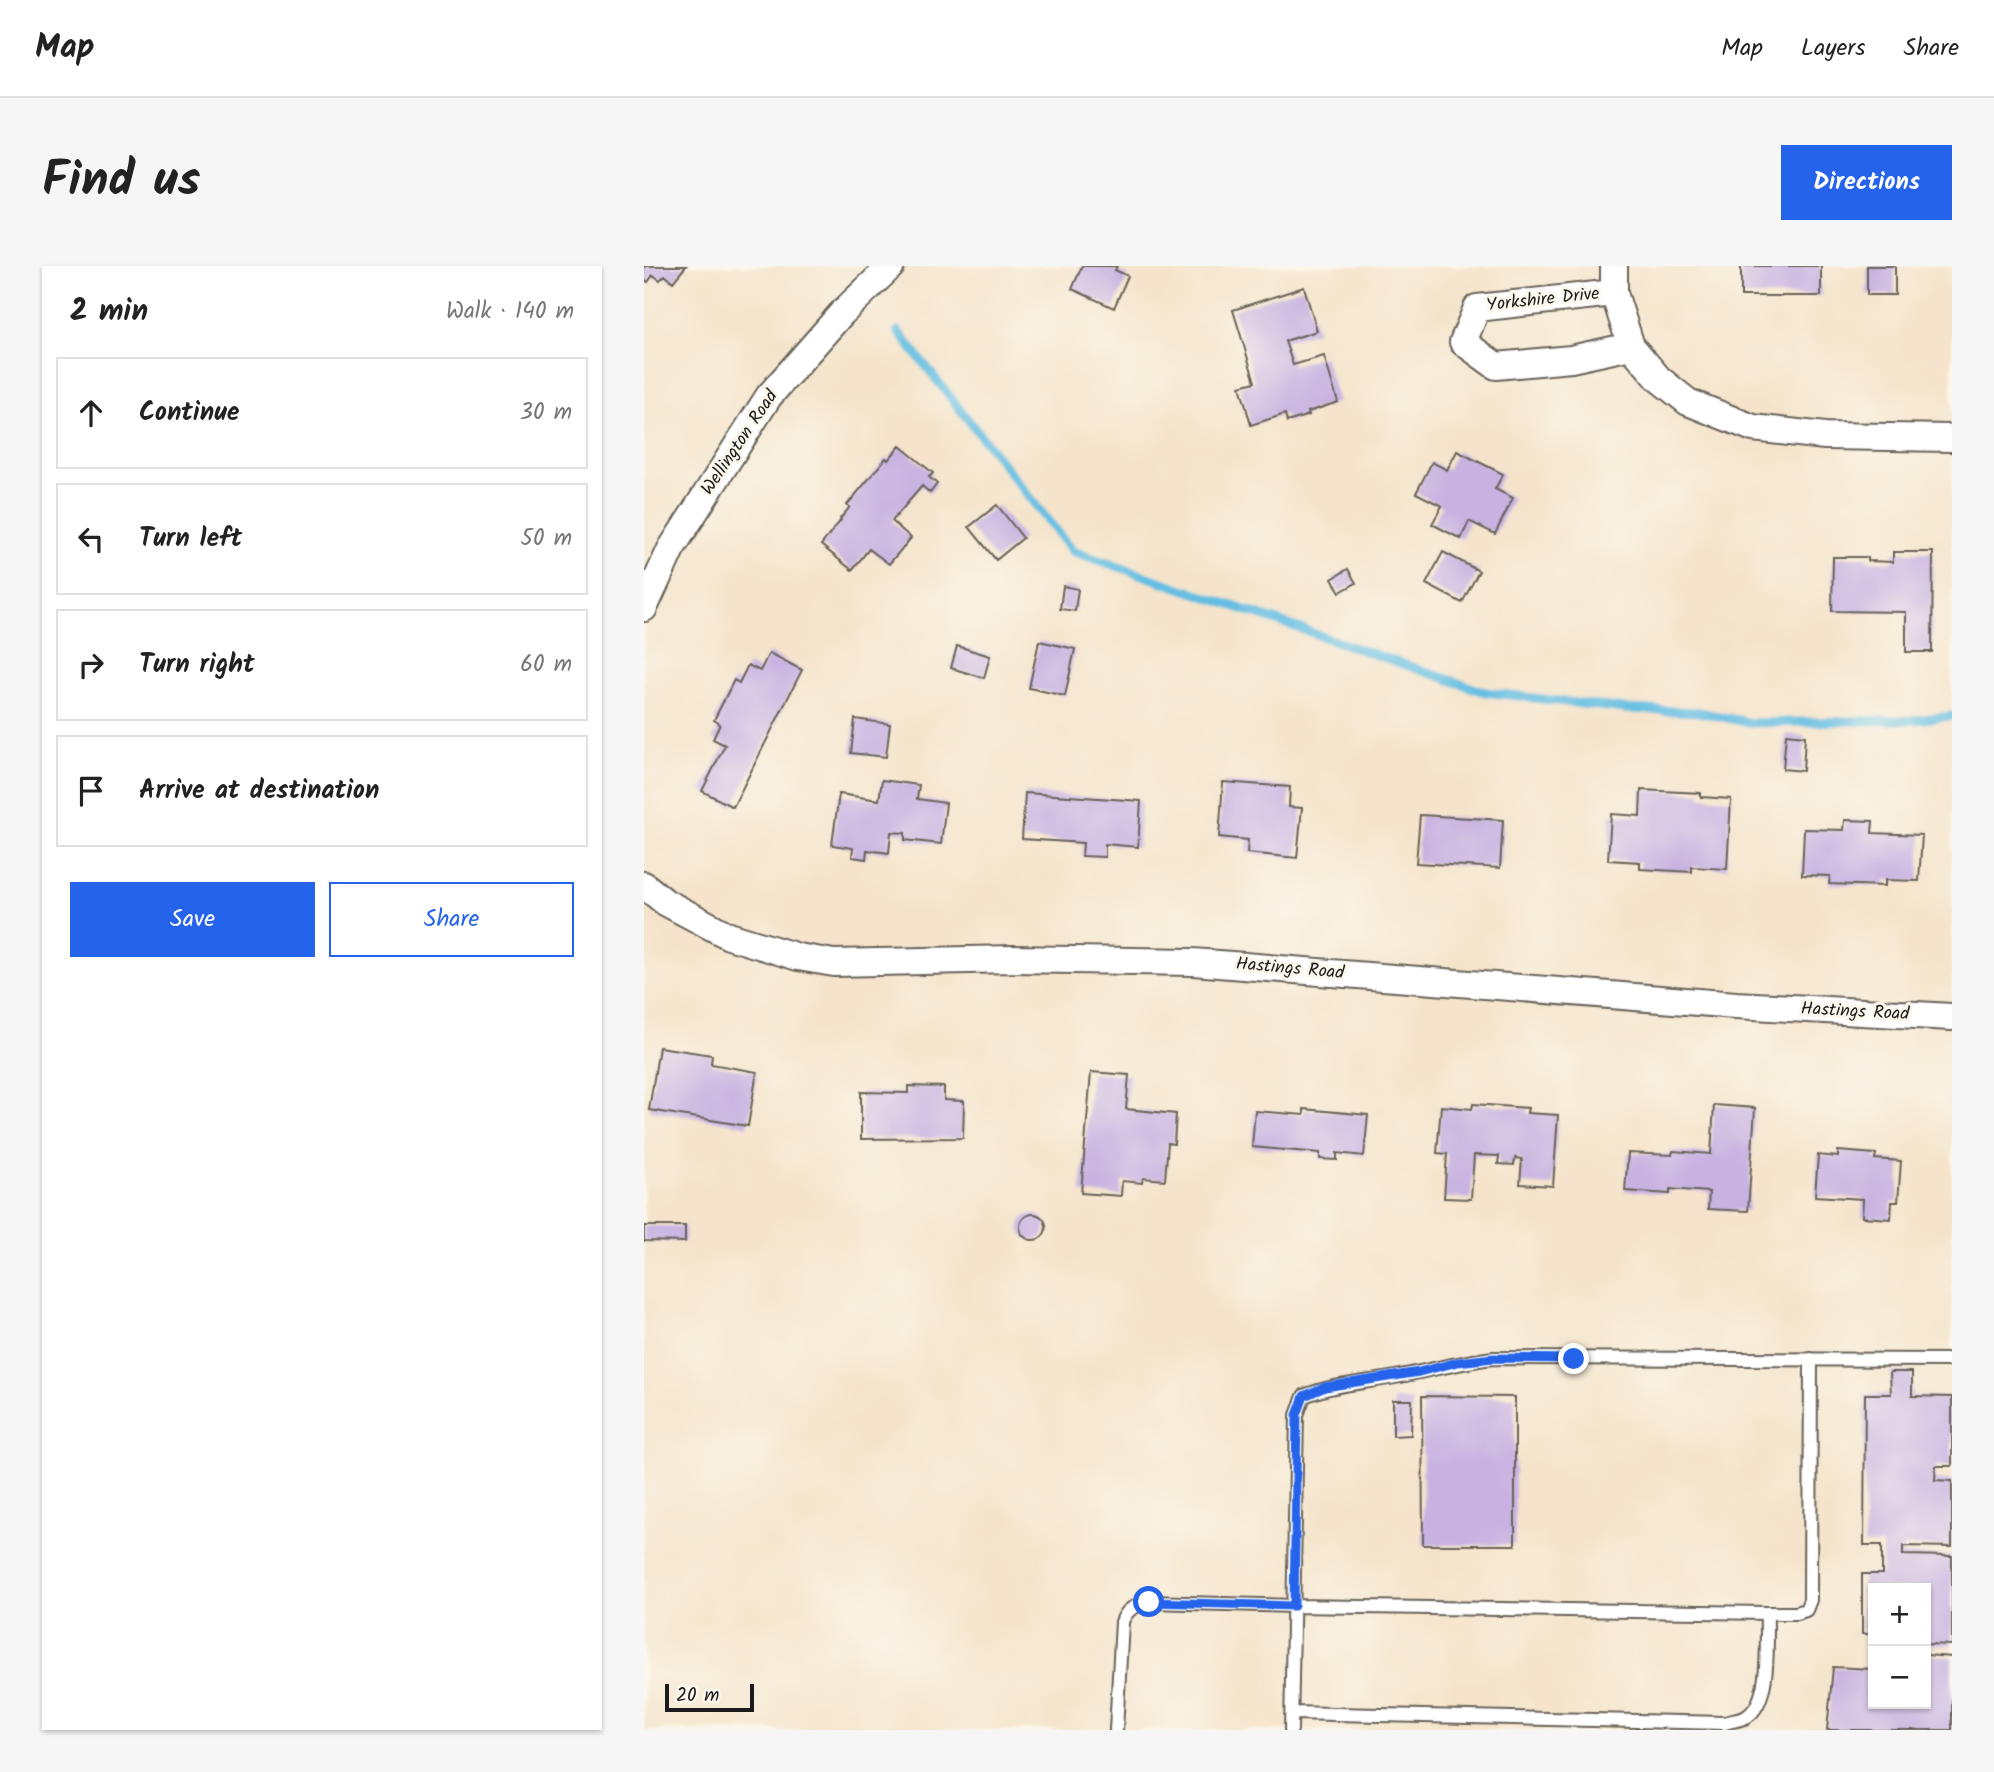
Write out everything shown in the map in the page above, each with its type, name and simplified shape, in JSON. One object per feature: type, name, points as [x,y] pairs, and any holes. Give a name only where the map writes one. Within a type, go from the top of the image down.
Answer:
[{"type":"street","name":"Wellington Road","points":[[644,608],[671,549],[769,396],[842,313],[891,266]]},
{"type":"street","name":"Yorkshire Drive","points":[[1614,266],[1614,293],[1631,346],[1659,379],[1688,402],[1753,428],[1825,436],[1952,438]]},
{"type":"street","name":"Yorkshire Drive","points":[[1614,293],[1477,307],[1463,342],[1496,366],[1571,359],[1631,346]]},
{"type":"street","name":"Hastings Road","points":[[644,885],[665,902],[729,936],[798,957],[834,963],[1013,959],[1193,962],[1736,1005],[1952,1017]]},
{"type":"lane","points":[[1292,1730],[1297,1415],[1304,1396],[1325,1387],[1493,1358],[1952,1360]]},
{"type":"lane","points":[[1116,1730],[1122,1622],[1125,1613],[1134,1606],[1149,1602],[1767,1613],[1796,1613],[1806,1610],[1810,1600],[1811,1359]]},
{"type":"lane","points":[[1292,1713],[1725,1723],[1745,1718],[1758,1705],[1764,1689],[1767,1613]]},
{"type":"building","points":[[644,266],[686,266],[673,282],[665,275],[660,280],[653,275],[648,282],[644,279]]},
{"type":"building","points":[[1082,266],[1117,266],[1115,270],[1128,276],[1114,308],[1072,289]]},
{"type":"building","points":[[1741,266],[1821,266],[1821,296],[1741,296]]},
{"type":"building","points":[[1867,266],[1895,266],[1895,295],[1867,295]]},
{"type":"building","points":[[1304,287],[1317,331],[1285,341],[1293,365],[1324,356],[1338,402],[1287,422],[1285,414],[1251,425],[1240,386],[1255,382],[1233,310]]},
{"type":"building","points":[[900,446],[933,473],[929,477],[937,484],[930,493],[922,486],[892,521],[911,538],[889,564],[869,549],[852,570],[821,545],[850,507],[847,505],[886,458],[888,460]]},
{"type":"building","points":[[1457,451],[1503,474],[1495,489],[1513,498],[1495,534],[1469,521],[1461,539],[1432,524],[1442,506],[1416,493],[1432,462],[1447,470]]},
{"type":"building","points":[[997,505],[1023,538],[996,560],[969,527]]},
{"type":"building","points":[[1443,552],[1479,571],[1462,603],[1426,584]]},
{"type":"building","points":[[1893,552],[1933,552],[1932,652],[1906,652],[1906,612],[1832,611],[1833,557],[1868,557],[1868,561],[1893,562]]},
{"type":"building","points":[[1348,569],[1356,583],[1340,592],[1332,579]]},
{"type":"building","points":[[1063,586],[1078,589],[1075,611],[1060,609]]},
{"type":"building","points":[[1039,641],[1075,649],[1065,696],[1029,688]]},
{"type":"building","points":[[957,646],[990,656],[984,678],[951,668]]},
{"type":"building","points":[[769,653],[802,670],[733,807],[702,791],[725,745],[713,739],[720,724],[714,720],[734,680],[739,683],[748,665],[760,671]]},
{"type":"building","points":[[855,719],[890,724],[886,757],[851,753]]},
{"type":"building","points":[[1786,734],[1805,736],[1803,771],[1783,769]]},
{"type":"building","points":[[882,780],[919,785],[917,799],[946,803],[941,844],[905,840],[905,833],[891,832],[889,853],[867,850],[866,859],[852,857],[853,848],[832,845],[839,794],[879,800]]},
{"type":"building","points":[[1223,782],[1290,787],[1289,807],[1302,808],[1297,858],[1247,853],[1248,840],[1219,837]]},
{"type":"building","points":[[1641,790],[1701,793],[1701,797],[1731,799],[1727,869],[1692,867],[1692,872],[1640,869],[1640,862],[1608,860],[1611,814],[1640,816]]},
{"type":"building","points":[[1025,793],[1141,801],[1138,847],[1105,844],[1105,857],[1082,856],[1083,843],[1022,839]]},
{"type":"building","points":[[1420,815],[1503,820],[1500,868],[1416,863]]},
{"type":"building","points":[[1845,820],[1873,821],[1872,833],[1922,835],[1919,881],[1885,880],[1885,886],[1829,884],[1830,876],[1802,875],[1804,829],[1844,830]]},
{"type":"building","points":[[659,1047],[712,1055],[711,1064],[757,1072],[748,1126],[649,1110]]},
{"type":"building","points":[[1091,1072],[1129,1075],[1126,1109],[1176,1114],[1174,1144],[1168,1143],[1165,1180],[1143,1178],[1142,1183],[1122,1181],[1121,1196],[1081,1193]]},
{"type":"building","points":[[908,1086],[944,1087],[944,1100],[964,1101],[963,1138],[861,1139],[861,1092],[908,1093]]},
{"type":"building","points":[[1473,1104],[1528,1108],[1527,1113],[1558,1115],[1553,1186],[1520,1184],[1522,1159],[1515,1158],[1514,1165],[1498,1164],[1499,1156],[1474,1155],[1471,1199],[1444,1198],[1447,1154],[1437,1153],[1441,1106],[1472,1109]]},
{"type":"building","points":[[1714,1105],[1755,1108],[1748,1211],[1708,1209],[1709,1192],[1670,1189],[1670,1194],[1625,1191],[1628,1153],[1672,1155],[1673,1151],[1711,1154]]},
{"type":"building","points":[[1304,1109],[1368,1115],[1364,1156],[1337,1153],[1337,1160],[1320,1159],[1320,1153],[1252,1147],[1255,1111],[1304,1115]]},
{"type":"building","points":[[1838,1151],[1876,1154],[1875,1159],[1901,1161],[1898,1202],[1892,1202],[1891,1219],[1862,1217],[1863,1199],[1815,1196],[1818,1155],[1838,1157]]},
{"type":"building","points":[[1033,1214],[1042,1218],[1046,1227],[1042,1236],[1033,1240],[1024,1236],[1020,1227],[1024,1218]]},
{"type":"building","points":[[644,1226],[685,1226],[685,1242],[644,1241]]},
{"type":"building","points":[[1890,1372],[1912,1372],[1912,1396],[1952,1397],[1952,1466],[1936,1466],[1935,1480],[1952,1481],[1952,1547],[1903,1546],[1903,1555],[1952,1556],[1952,1645],[1931,1644],[1931,1583],[1868,1583],[1868,1634],[1862,1634],[1862,1574],[1882,1574],[1882,1545],[1864,1545],[1865,1394],[1891,1394]]},
{"type":"building","points":[[1422,1396],[1515,1397],[1515,1545],[1423,1545]]},
{"type":"building","points":[[1393,1400],[1412,1400],[1411,1435],[1393,1436]]},
{"type":"building","points":[[1931,1655],[1952,1657],[1952,1730],[1827,1730],[1833,1667],[1868,1669],[1868,1709],[1931,1709]]},
{"type":"waterway","points":[[898,331],[1072,551],[1485,692],[1624,709],[1699,712],[1751,723],[1914,720],[1952,716]]},
{"type":"route","points":[[1149,1602],[1294,1606],[1297,1415],[1304,1396],[1325,1387],[1382,1379],[1458,1362],[1493,1358],[1574,1359]]}]
